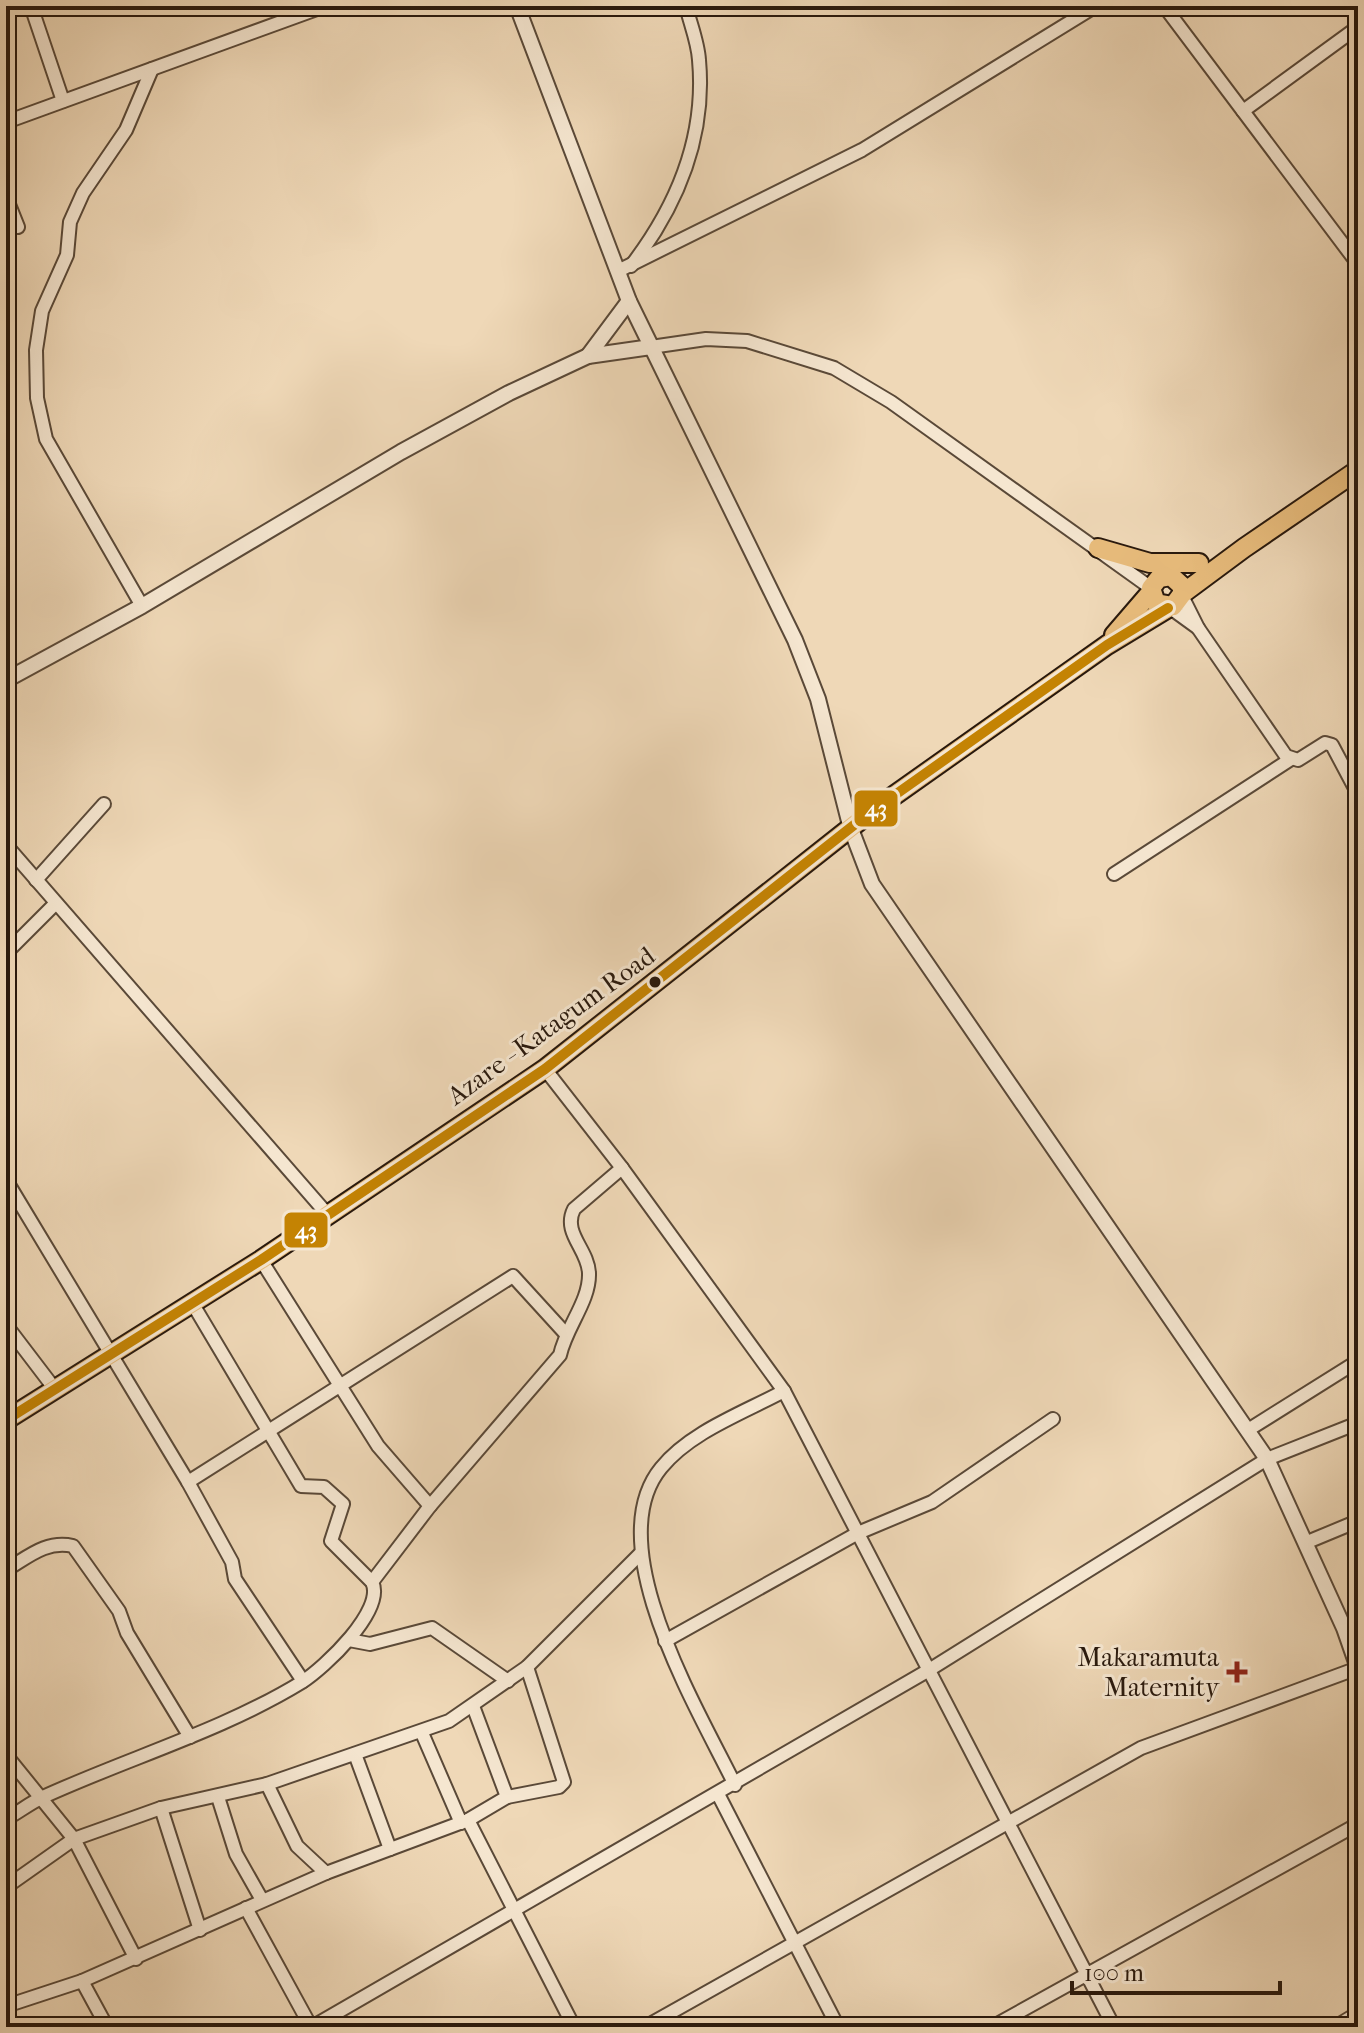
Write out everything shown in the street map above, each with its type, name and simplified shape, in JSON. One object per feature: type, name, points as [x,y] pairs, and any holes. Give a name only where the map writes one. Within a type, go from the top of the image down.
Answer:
[{"type":"main road","name":"Azare - Katagum Road","points":[[6,1420],[191,1301],[261,1260],[545,1069],[851,829],[1358,470]]},
{"type":"main road","points":[[1098,548],[1150,563],[1199,563]]},
{"type":"main road","name":"Azare - Katagum Road","points":[[1107,645],[1159,578],[1244,548]]},
{"type":"main road","points":[[1151,590],[1156,603],[1175,601],[1182,586],[1171,576]]},
{"type":"street","points":[[31,6],[63,101]]},
{"type":"street","points":[[6,122],[152,69],[293,11],[325,6]]},
{"type":"street","points":[[517,6],[624,270],[629,301],[718,477],[795,640],[827,729],[851,829],[872,884],[1267,1459],[1305,1543],[1351,1625],[1358,1668],[1141,1748],[645,2027]]},
{"type":"street","points":[[624,270],[658,228],[689,159],[700,109],[699,57],[686,6]]},
{"type":"street","points":[[624,270],[862,150],[1096,6]]},
{"type":"street","points":[[1164,6],[1358,264]]},
{"type":"street","points":[[1243,111],[1358,27]]},
{"type":"street","points":[[142,606],[46,439],[37,398],[36,350],[42,311],[67,255],[70,222],[83,193],[126,130],[152,69]]},
{"type":"street","points":[[6,197],[18,227]]},
{"type":"street","points":[[588,356],[629,301]]},
{"type":"street","points":[[6,680],[142,606],[401,452],[509,393],[588,356],[706,339],[747,341],[834,368],[891,402],[1098,548],[1151,590]]},
{"type":"street","points":[[1175,601],[1198,628],[1291,759]]},
{"type":"street","points":[[1114,874],[1291,759],[1298,760],[1325,743],[1332,745],[1358,794]]},
{"type":"street","points":[[36,880],[104,804]]},
{"type":"street","points":[[6,845],[328,1215]]},
{"type":"street","points":[[6,953],[56,903]]},
{"type":"street","points":[[545,1069],[622,1168],[784,1391],[1114,2027]]},
{"type":"street","points":[[372,1582],[430,1506],[560,1355],[565,1333],[589,1276],[584,1254],[572,1233],[570,1216],[574,1209],[622,1168]]},
{"type":"street","points":[[6,1180],[188,1482],[232,1562],[235,1579],[303,1681]]},
{"type":"street","points":[[261,1260],[378,1446],[430,1506]]},
{"type":"street","points":[[188,1482],[513,1276],[565,1333]]},
{"type":"street","points":[[6,1819],[39,1798],[190,1737],[303,1681],[349,1640],[374,1599],[372,1582],[331,1541],[343,1504],[324,1487],[301,1486],[191,1301]]},
{"type":"street","points":[[6,1325],[54,1388]]},
{"type":"street","points":[[1248,1430],[1358,1361]]},
{"type":"street","points":[[735,1785],[665,1641],[642,1572],[644,1500],[660,1469],[690,1442],[784,1391]]},
{"type":"street","points":[[665,1641],[858,1533],[932,1502],[1053,1419]]},
{"type":"street","points":[[246,1908],[312,2027],[929,1670],[1267,1459],[1358,1423]]},
{"type":"street","points":[[1305,1543],[1358,1521]]},
{"type":"street","points":[[6,1570],[43,1547],[58,1543],[73,1546],[119,1611],[127,1633],[190,1737]]},
{"type":"street","points":[[6,1887],[74,1839],[161,1808],[267,1784],[422,1733],[473,1706],[527,1667],[641,1553]]},
{"type":"street","points":[[349,1640],[370,1644],[432,1628],[508,1681]]},
{"type":"street","points":[[6,2006],[136,1959],[326,1873],[464,1822],[507,1797],[559,1787],[564,1782],[527,1667]]},
{"type":"street","points":[[473,1706],[507,1797]]},
{"type":"street","points":[[422,1733],[464,1822],[574,2027]]},
{"type":"street","points":[[355,1754],[390,1849]]},
{"type":"street","points":[[6,1755],[74,1839],[136,1959]]},
{"type":"street","points":[[267,1784],[297,1846],[326,1873]]},
{"type":"street","points":[[718,1794],[838,2027]]},
{"type":"street","points":[[218,1797],[236,1854],[262,1900]]},
{"type":"street","points":[[161,1808],[200,1930]]},
{"type":"street","points":[[992,2027],[1358,1824]]},
{"type":"street","points":[[82,1981],[107,2027]]},
{"type":"street","points":[[1335,2027],[1358,2013]]},
{"type":"transit line","name":"43","points":[[6,1420],[261,1260],[545,1069],[868,814],[1107,645],[1168,608]]},
{"type":"place","name":"Makaramuta Maternity","points":[[1237,1672]]}]
